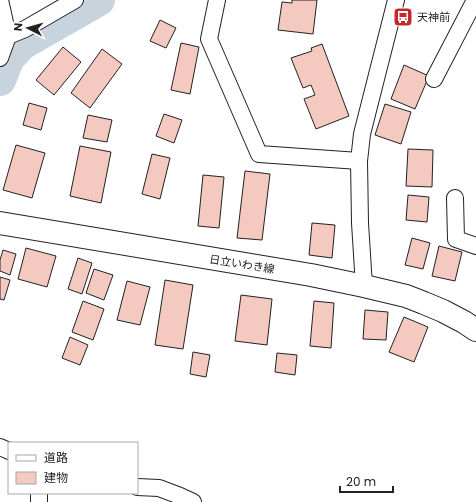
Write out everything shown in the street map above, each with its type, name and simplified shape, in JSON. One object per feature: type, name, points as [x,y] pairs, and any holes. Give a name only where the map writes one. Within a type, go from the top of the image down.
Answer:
[{"type":"main road","name":"日立いわき線","points":[[0,223],[317,276],[364,286],[406,296],[424,303],[464,322],[476,330]]},
{"type":"street","points":[[0,0],[8,36],[0,58]]},
{"type":"street","points":[[8,36],[25,29],[75,0]]},
{"type":"street","points":[[217,0],[209,39],[259,154],[359,161]]},
{"type":"street","points":[[364,286],[360,223],[359,161],[362,134],[396,0]]},
{"type":"street","points":[[434,79],[475,0]]},
{"type":"street","points":[[456,198],[456,239],[476,246]]},
{"type":"street","points":[[138,487],[159,488],[193,502]]},
{"type":"building","points":[[292,0],[317,0],[313,34],[278,30],[282,2],[292,3]]},
{"type":"building","points":[[160,20],[176,28],[166,48],[150,41]]},
{"type":"building","points":[[181,43],[199,47],[190,94],[171,90]]},
{"type":"building","points":[[322,44],[349,116],[316,129],[304,99],[315,95],[311,85],[303,88],[291,58],[312,51],[311,48]]},
{"type":"building","points":[[63,47],[81,62],[54,95],[36,80]]},
{"type":"building","points":[[102,49],[122,64],[90,108],[71,93]]},
{"type":"building","points":[[404,65],[429,76],[415,109],[391,99]]},
{"type":"building","points":[[29,103],[47,108],[41,130],[23,125]]},
{"type":"building","points":[[385,104],[411,112],[401,144],[375,135]]},
{"type":"building","points":[[164,114],[182,120],[174,143],[156,136]]},
{"type":"building","points":[[88,115],[112,120],[107,142],[83,138]]},
{"type":"building","points":[[16,145],[45,153],[32,198],[3,190]]},
{"type":"building","points":[[80,146],[111,152],[101,203],[70,196]]},
{"type":"building","points":[[408,149],[433,150],[432,187],[406,186]]},
{"type":"building","points":[[152,154],[170,158],[160,199],[142,194]]},
{"type":"building","points":[[245,171],[270,174],[262,240],[237,238]]},
{"type":"building","points":[[203,175],[224,177],[219,228],[198,226]]},
{"type":"building","points":[[408,195],[429,197],[427,222],[406,220]]},
{"type":"building","points":[[312,223],[335,225],[332,258],[309,255]]},
{"type":"building","points":[[412,238],[430,243],[423,269],[405,265]]},
{"type":"building","points":[[439,246],[462,252],[455,281],[432,276]]},
{"type":"building","points":[[26,248],[56,256],[47,287],[18,279]]},
{"type":"building","points":[[3,250],[16,254],[10,275],[0,271],[0,260]]},
{"type":"building","points":[[78,258],[92,263],[82,294],[68,289]]},
{"type":"building","points":[[94,269],[113,275],[104,300],[86,293]]},
{"type":"building","points":[[0,277],[10,280],[4,300],[0,299]]},
{"type":"building","points":[[165,280],[193,285],[183,349],[155,345]]},
{"type":"building","points":[[127,281],[150,287],[140,325],[117,320]]},
{"type":"building","points":[[241,295],[272,299],[267,345],[235,341]]},
{"type":"building","points":[[83,301],[104,309],[93,340],[72,332]]},
{"type":"building","points":[[314,301],[334,303],[331,348],[310,346]]},
{"type":"building","points":[[365,310],[388,312],[386,340],[363,339]]},
{"type":"building","points":[[404,317],[428,327],[414,362],[389,352]]},
{"type":"building","points":[[70,337],[88,345],[80,365],[62,358]]},
{"type":"building","points":[[193,352],[210,355],[206,377],[190,374]]},
{"type":"building","points":[[277,353],[297,355],[295,375],[275,372]]},
{"type":"waterway","points":[[0,80],[9,58],[22,44],[99,0]]},
{"type":"place","name":"天神前","points":[[403,17]]}]
